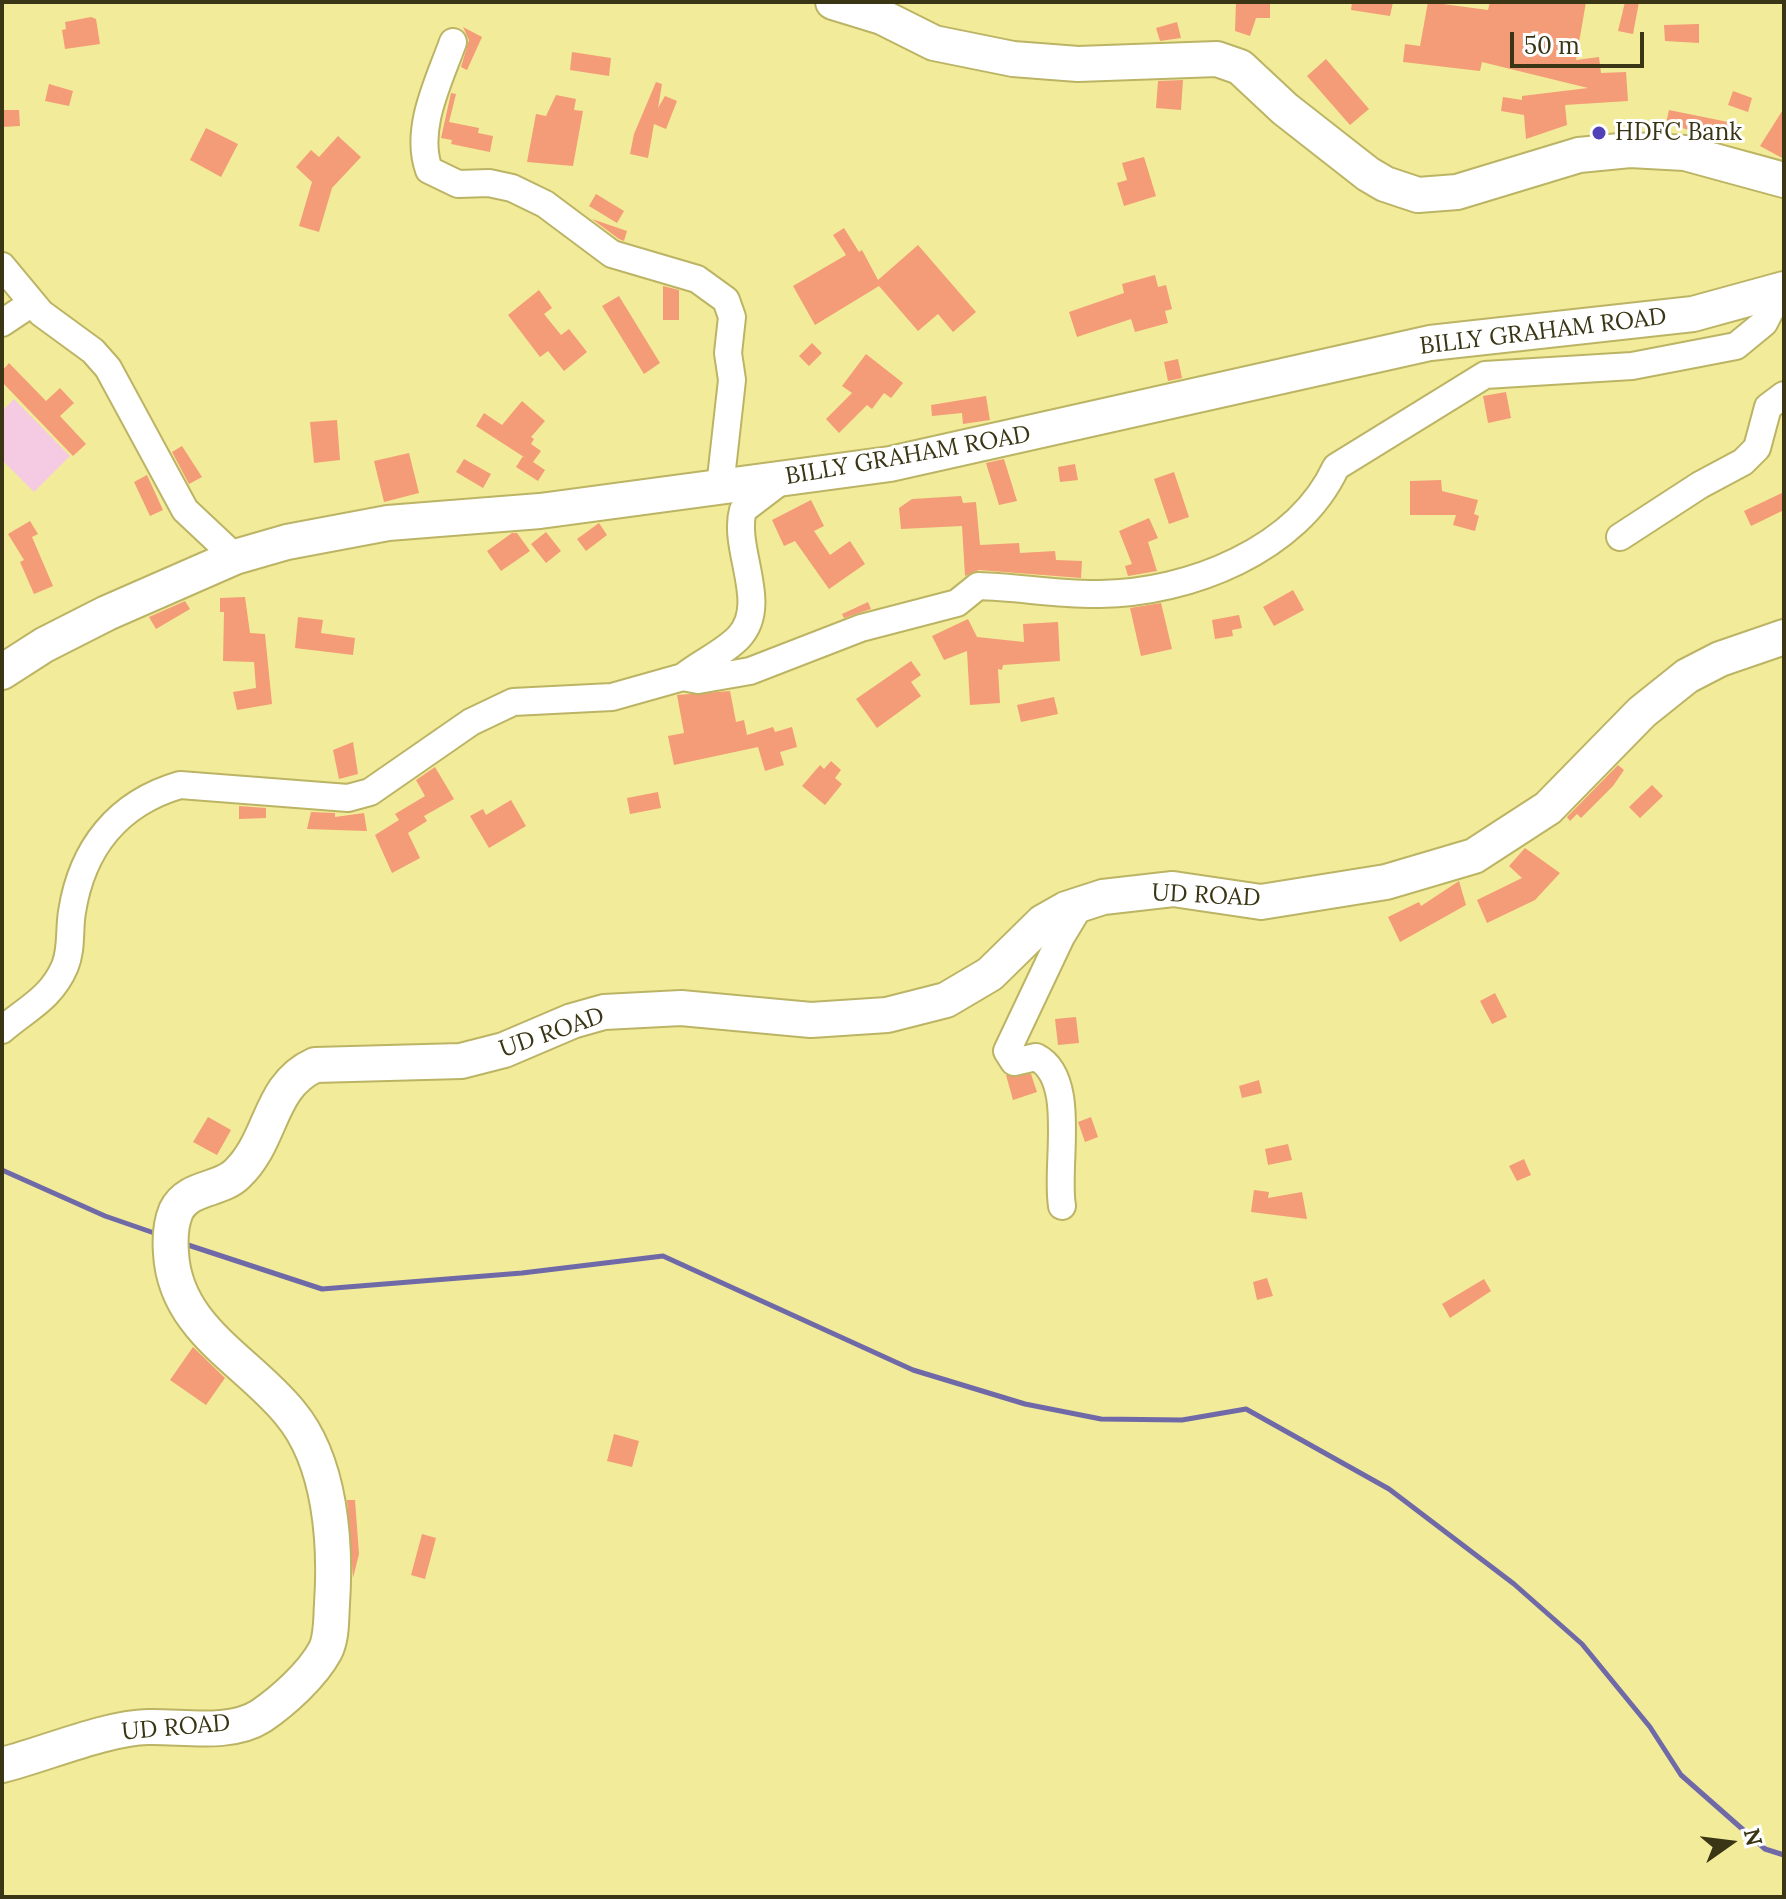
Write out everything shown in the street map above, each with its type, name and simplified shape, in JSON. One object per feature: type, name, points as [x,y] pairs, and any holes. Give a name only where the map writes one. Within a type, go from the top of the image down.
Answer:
[{"type":"main road","points":[[833,2],[882,17],[934,43],[1013,59],[1078,64],[1217,59],[1240,67],[1285,109],[1368,174],[1385,184],[1418,195],[1457,192],[1579,155],[1630,150],[1685,153],[1784,180]]},
{"type":"main road","name":"BILLY GRAHAM ROAD","points":[[2,672],[74,629],[235,557],[287,542],[388,523],[540,511],[890,464],[1225,392],[1308,369],[1430,343],[1693,314],[1783,290]]},
{"type":"main road","name":"UD ROAD","points":[[2,1765],[124,1729],[223,1727],[259,1717],[307,1676],[326,1650],[334,1565],[331,1517],[311,1452],[291,1414],[230,1358],[189,1312],[172,1277],[170,1239],[176,1210],[192,1194],[234,1178],[251,1158],[281,1093],[295,1074],[315,1065],[461,1061],[504,1050],[572,1021],[604,1012],[681,1008],[834,1020],[913,1010],[946,1000],[990,974],[1043,922],[1103,897],[1173,889],[1261,902],[1386,882],[1474,856],[1548,808],[1642,712],[1687,676],[1720,659],[1784,637]]},
{"type":"street","points":[[453,42],[427,118],[423,154],[429,170],[458,184],[489,183],[512,188],[545,204],[612,254],[697,279],[726,300],[732,317],[728,344],[732,380],[720,487]]},
{"type":"street","points":[[2,266],[32,303],[93,351],[108,368],[185,510],[235,557]]},
{"type":"street","points":[[683,677],[698,680],[750,671],[861,628],[957,603],[978,586],[1105,594],[1196,576],[1231,563],[1292,528],[1326,489],[1336,467],[1352,454],[1485,375],[1618,368],[1736,346],[1764,323],[1783,290]]},
{"type":"street","points":[[2,323],[32,303]]},
{"type":"street","points":[[1620,537],[1700,485],[1743,462],[1757,448],[1768,407],[1784,395]]},
{"type":"street","points":[[2,1030],[34,1009],[49,993],[65,965],[72,911],[84,871],[100,837],[134,803],[180,785],[348,798],[370,792],[491,709],[513,702],[612,697],[683,677],[741,636],[750,613],[748,571],[739,543],[743,510],[785,478]]},
{"type":"street","points":[[1062,1206],[1062,1101],[1054,1073],[1046,1062],[1036,1057],[1014,1062],[1007,1051],[1081,904]]},
{"type":"shaded area","points":[[14,399],[70,456],[34,492],[2,460],[2,411]]},
{"type":"building","points":[[1236,2],[1270,2],[1270,18],[1256,18],[1250,36],[1235,31]]},
{"type":"building","points":[[1352,2],[1393,2],[1390,16],[1351,10]]},
{"type":"building","points":[[1428,2],[1488,10],[1490,2],[1586,2],[1576,60],[1599,57],[1601,73],[1626,72],[1628,101],[1565,105],[1567,125],[1526,139],[1524,115],[1501,111],[1503,97],[1522,100],[1522,96],[1588,88],[1482,62],[1480,71],[1403,62],[1405,44],[1420,46]]},
{"type":"building","points":[[1625,2],[1639,2],[1633,34],[1618,31]]},
{"type":"building","points":[[91,17],[96,19],[100,44],[65,49],[62,30],[66,29],[65,22]]},
{"type":"building","points":[[1177,22],[1181,38],[1160,41],[1156,28]]},
{"type":"building","points":[[1699,24],[1699,43],[1665,41],[1664,25]]},
{"type":"building","points":[[463,27],[482,37],[467,70],[461,67],[469,40]]},
{"type":"building","points":[[572,52],[611,58],[609,76],[570,70]]},
{"type":"building","points":[[1326,59],[1369,109],[1350,125],[1307,76]]},
{"type":"building","points":[[1183,80],[1181,110],[1156,108],[1158,81]]},
{"type":"building","points":[[656,82],[662,84],[658,108],[665,96],[677,101],[666,129],[654,124],[648,158],[630,154],[634,134]]},
{"type":"building","points":[[49,84],[73,91],[69,106],[45,101]]},
{"type":"building","points":[[1733,91],[1752,98],[1748,112],[1728,105]]},
{"type":"building","points":[[451,93],[456,94],[449,122],[479,128],[478,133],[493,136],[490,152],[451,144],[452,140],[441,138]]},
{"type":"building","points":[[556,95],[576,99],[574,110],[583,111],[573,166],[527,162],[536,114],[546,116]]},
{"type":"building","points":[[1784,108],[1784,159],[1760,146]]},
{"type":"building","points":[[2,110],[19,110],[20,126],[2,127]]},
{"type":"building","points":[[1669,110],[1733,123],[1729,140],[1666,124]]},
{"type":"building","points":[[206,128],[238,144],[221,177],[190,160]]},
{"type":"building","points":[[338,136],[361,157],[332,188],[319,232],[299,226],[312,182],[296,167],[311,150],[319,157]]},
{"type":"building","points":[[1144,157],[1156,196],[1124,206],[1117,183],[1127,180],[1122,163]]},
{"type":"building","points":[[596,194],[624,211],[617,223],[589,206]]},
{"type":"building","points":[[592,219],[627,231],[624,241],[619,239]]},
{"type":"building","points":[[844,228],[859,252],[862,250],[878,280],[918,245],[976,312],[953,332],[938,314],[918,331],[879,286],[815,325],[793,286],[846,255],[833,235]]},
{"type":"building","points":[[1155,275],[1158,287],[1166,285],[1172,309],[1165,311],[1168,323],[1135,332],[1131,319],[1077,337],[1069,312],[1124,293],[1122,284]]},
{"type":"building","points":[[663,286],[679,290],[679,320],[663,320]]},
{"type":"building","points":[[539,290],[552,308],[544,314],[561,335],[569,329],[587,352],[564,371],[548,351],[540,357],[508,315]]},
{"type":"building","points":[[619,296],[660,363],[644,374],[602,306]]},
{"type":"building","points":[[812,343],[822,353],[809,366],[799,356]]},
{"type":"building","points":[[866,354],[903,383],[891,398],[884,393],[872,409],[867,405],[839,433],[826,419],[852,393],[842,386]]},
{"type":"building","points":[[1178,359],[1182,378],[1168,381],[1164,362]]},
{"type":"building","points":[[9,363],[46,401],[60,388],[74,403],[60,416],[86,444],[73,456],[2,382],[2,371]]},
{"type":"building","points":[[1506,392],[1511,418],[1488,423],[1483,396]]},
{"type":"building","points":[[986,396],[990,420],[963,424],[962,413],[932,416],[931,405]]},
{"type":"building","points":[[522,401],[545,421],[531,437],[534,439],[531,444],[541,451],[533,462],[545,470],[538,481],[516,467],[523,456],[476,426],[484,413],[502,425]]},
{"type":"building","points":[[337,420],[340,460],[314,463],[310,422]]},
{"type":"building","points":[[182,446],[202,477],[189,484],[172,452]]},
{"type":"building","points":[[409,453],[419,493],[384,502],[374,461]]},
{"type":"building","points":[[464,459],[491,474],[483,488],[456,472]]},
{"type":"building","points":[[1004,459],[1017,501],[999,505],[986,463]]},
{"type":"building","points":[[1075,464],[1078,480],[1060,482],[1058,467]]},
{"type":"building","points":[[1174,472],[1189,517],[1169,524],[1154,479]]},
{"type":"building","points":[[147,475],[163,510],[150,516],[134,482]]},
{"type":"building","points":[[1441,480],[1442,491],[1478,500],[1474,514],[1479,516],[1475,531],[1453,525],[1456,515],[1410,515],[1410,481]]},
{"type":"building","points":[[1784,492],[1784,510],[1751,526],[1744,511]]},
{"type":"building","points":[[961,496],[963,503],[976,502],[980,545],[1019,543],[1020,553],[1055,551],[1056,560],[1082,561],[1081,578],[979,570],[965,576],[962,526],[901,529],[899,508],[912,499]]},
{"type":"building","points":[[811,500],[824,526],[814,531],[830,555],[850,541],[865,564],[829,589],[795,541],[784,546],[772,520]]},
{"type":"building","points":[[1149,518],[1158,538],[1148,542],[1157,571],[1128,576],[1125,566],[1132,564],[1119,531]]},
{"type":"building","points":[[30,521],[38,534],[32,537],[53,586],[34,594],[20,562],[24,560],[8,534]]},
{"type":"building","points":[[599,523],[607,535],[586,551],[577,539]]},
{"type":"building","points":[[546,532],[561,551],[546,563],[531,544]]},
{"type":"building","points":[[512,533],[517,533],[530,551],[501,571],[487,551]]},
{"type":"building","points":[[1293,590],[1304,610],[1274,626],[1263,607]]},
{"type":"building","points":[[245,597],[250,633],[265,634],[272,704],[237,710],[233,692],[256,688],[254,662],[223,661],[224,612],[220,612],[220,598]]},
{"type":"building","points":[[185,601],[190,609],[156,629],[149,617]]},
{"type":"building","points":[[868,602],[871,609],[844,618],[842,614]]},
{"type":"building","points":[[1161,603],[1172,649],[1141,656],[1130,608]]},
{"type":"building","points":[[1239,615],[1242,628],[1232,630],[1233,636],[1215,639],[1212,620]]},
{"type":"building","points":[[298,617],[323,620],[321,633],[355,638],[353,655],[295,648]]},
{"type":"building","points":[[968,619],[977,637],[1024,642],[1023,624],[1058,622],[1060,661],[1003,665],[1002,670],[998,669],[1000,703],[970,705],[967,651],[944,660],[932,636]]},
{"type":"building","points":[[911,661],[921,675],[911,682],[921,696],[877,728],[856,699]]},
{"type":"building","points":[[730,691],[736,722],[744,720],[747,735],[773,727],[775,732],[792,727],[797,747],[780,752],[784,765],[765,771],[758,747],[674,765],[668,736],[684,733],[677,695]]},
{"type":"building","points":[[1054,697],[1058,714],[1021,722],[1017,705]]},
{"type":"building","points":[[353,742],[358,774],[339,779],[333,750]]},
{"type":"building","points":[[831,761],[841,770],[835,778],[842,784],[825,805],[802,786],[820,765],[824,769]]},
{"type":"building","points":[[1618,765],[1624,770],[1613,786],[1581,818],[1577,814],[1570,821],[1567,817]]},
{"type":"building","points":[[435,767],[454,799],[424,816],[427,821],[408,833],[420,858],[392,873],[375,835],[399,820],[395,814],[425,796],[416,780]]},
{"type":"building","points":[[1652,785],[1663,796],[1640,818],[1629,807]]},
{"type":"building","points":[[658,792],[661,808],[630,814],[627,798]]},
{"type":"building","points":[[511,800],[526,826],[489,848],[470,816],[483,809],[486,815]]},
{"type":"building","points":[[239,806],[266,808],[266,818],[239,819]]},
{"type":"building","points":[[311,812],[335,813],[335,817],[364,813],[367,831],[307,829]]},
{"type":"building","points":[[1525,848],[1560,873],[1535,900],[1487,923],[1477,900],[1522,878],[1509,866]]},
{"type":"building","points":[[1459,881],[1466,905],[1400,942],[1388,917],[1419,902],[1421,906]]},
{"type":"building","points":[[1495,993],[1507,1017],[1492,1024],[1480,1001]]},
{"type":"building","points":[[1076,1017],[1079,1043],[1058,1045],[1055,1019]]},
{"type":"building","points":[[1031,1074],[1037,1092],[1013,1100],[1006,1075]]},
{"type":"building","points":[[1259,1080],[1262,1093],[1242,1098],[1239,1086]]},
{"type":"building","points":[[208,1117],[231,1130],[217,1155],[193,1142]]},
{"type":"building","points":[[1091,1117],[1098,1137],[1085,1142],[1078,1122]]},
{"type":"building","points":[[1288,1144],[1292,1160],[1268,1165],[1265,1149]]},
{"type":"building","points":[[1524,1159],[1531,1175],[1517,1181],[1509,1166]]},
{"type":"building","points":[[1254,1190],[1269,1192],[1268,1198],[1302,1192],[1307,1219],[1251,1212]]},
{"type":"building","points":[[1267,1278],[1273,1296],[1257,1300],[1253,1282]]},
{"type":"building","points":[[1484,1279],[1491,1291],[1450,1318],[1442,1304]]},
{"type":"building","points":[[193,1347],[225,1378],[206,1405],[170,1380]]},
{"type":"building","points":[[614,1434],[639,1441],[632,1467],[607,1461]]},
{"type":"building","points":[[347,1500],[355,1500],[359,1554],[353,1578]]},
{"type":"building","points":[[422,1534],[436,1538],[425,1579],[411,1575]]},
{"type":"waterway","points":[[2,1170],[105,1216],[160,1235]]},
{"type":"waterway","points":[[185,1244],[322,1289],[522,1273],[663,1256],[913,1370],[1025,1404],[1101,1419],[1182,1420],[1246,1409],[1389,1489],[1514,1584],[1582,1644],[1650,1727],[1681,1775],[1765,1849],[1784,1855]]},
{"type":"place","name":"HDFC Bank","points":[[1599,133]]}]
